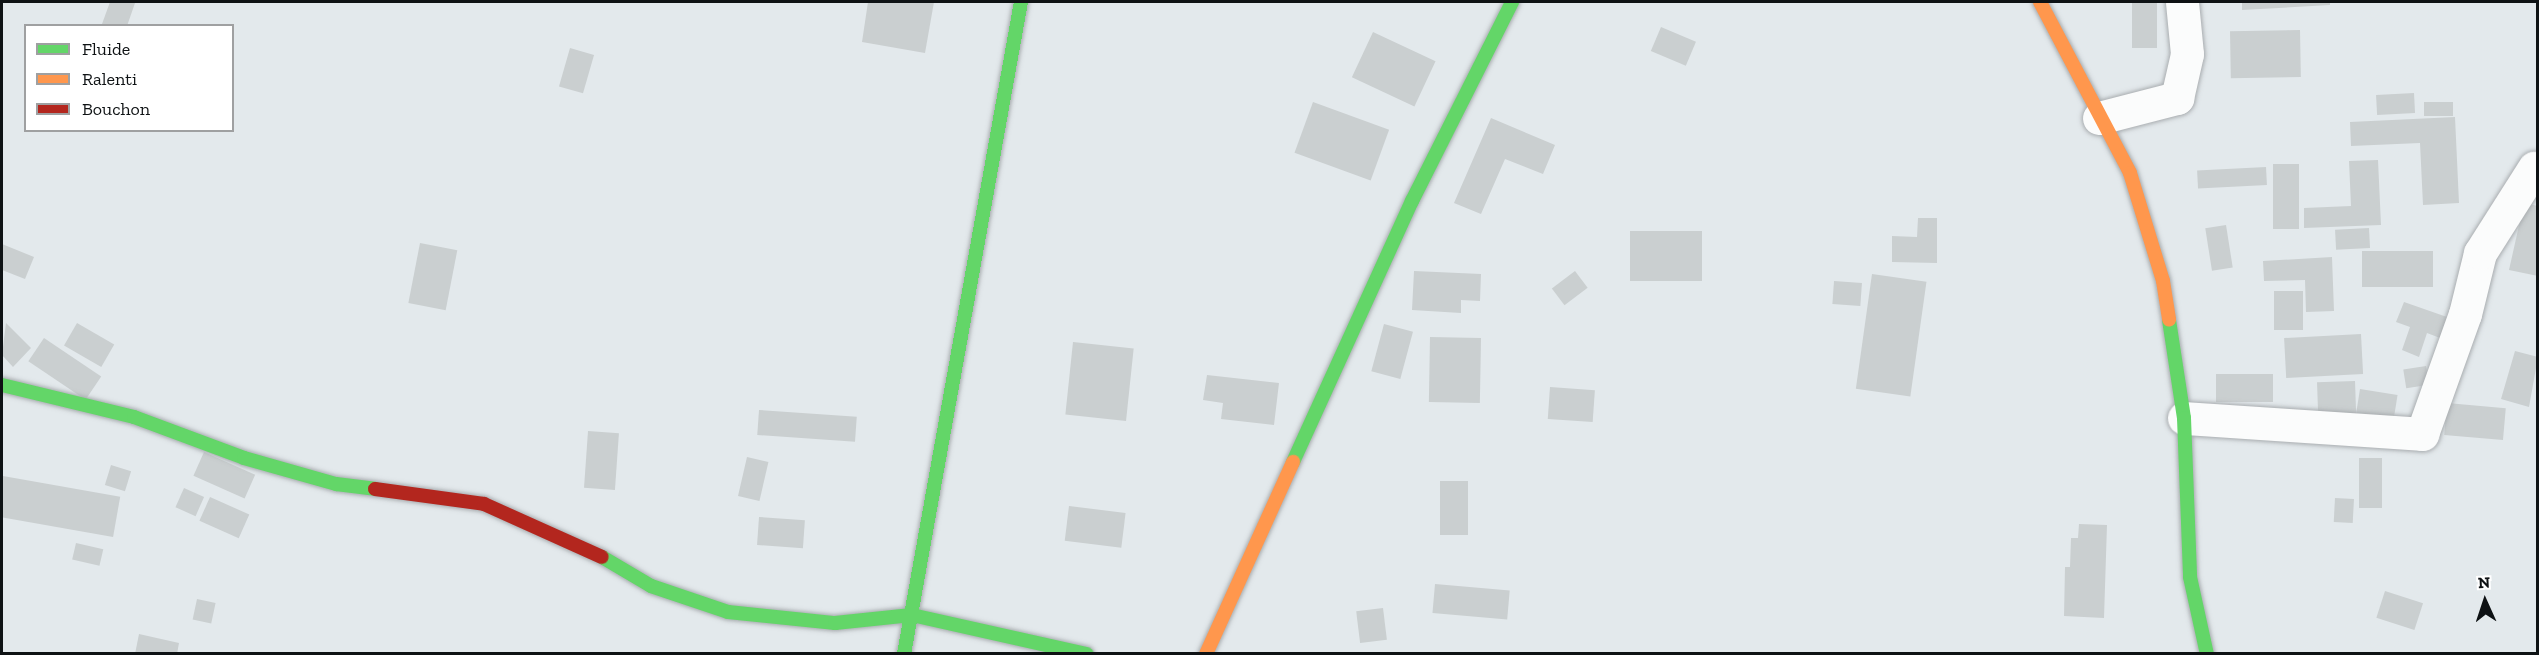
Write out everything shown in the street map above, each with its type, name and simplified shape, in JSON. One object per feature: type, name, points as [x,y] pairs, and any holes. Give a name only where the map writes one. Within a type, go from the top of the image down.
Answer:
[{"type":"street","points":[[904,654],[1020,2]]},
{"type":"street","points":[[1206,654],[1412,201],[1512,2]]},
{"type":"street","points":[[2040,2],[2099,118],[2130,173],[2163,281],[2184,417],[2190,577],[2206,654]]},
{"type":"street","points":[[2099,118],[2177,99],[2187,54],[2182,2]]},
{"type":"street","points":[[2184,417],[2422,434],[2465,314],[2480,253],[2534,168]]},
{"type":"street","points":[[2,385],[134,417],[244,458],[336,484],[484,504],[585,546],[651,586],[728,612],[835,623],[912,615],[1087,654]]},
{"type":"building","points":[[110,2],[135,3],[128,24],[102,24]]},
{"type":"building","points":[[868,2],[934,2],[925,53],[862,42]]},
{"type":"building","points":[[2132,2],[2157,2],[2157,48],[2132,48]]},
{"type":"building","points":[[2242,2],[2330,2],[2330,5],[2242,10]]},
{"type":"building","points":[[1661,27],[1696,42],[1686,66],[1651,51]]},
{"type":"building","points":[[2300,30],[2301,77],[2231,78],[2230,31]]},
{"type":"building","points":[[1373,32],[1436,61],[1414,106],[1352,77]]},
{"type":"building","points":[[570,48],[594,55],[583,93],[559,86]]},
{"type":"building","points":[[2414,93],[2415,113],[2377,115],[2376,95]]},
{"type":"building","points":[[1313,102],[1389,130],[1371,180],[1295,153]]},
{"type":"building","points":[[2424,102],[2453,102],[2453,116],[2424,116]]},
{"type":"building","points":[[2455,117],[2459,203],[2423,205],[2420,143],[2351,146],[2350,122]]},
{"type":"building","points":[[1491,118],[1555,145],[1543,174],[1505,159],[1481,214],[1454,203]]},
{"type":"building","points":[[2378,160],[2381,225],[2304,228],[2304,208],[2351,206],[2349,161]]},
{"type":"building","points":[[2273,164],[2299,164],[2299,229],[2273,229]]},
{"type":"building","points":[[2266,167],[2267,185],[2198,189],[2197,171]]},
{"type":"building","points":[[2524,203],[2538,206],[2538,276],[2509,270]]},
{"type":"building","points":[[1918,218],[1937,218],[1937,263],[1892,262],[1892,236],[1917,237]]},
{"type":"building","points":[[2226,225],[2233,267],[2212,271],[2205,228]]},
{"type":"building","points":[[2369,228],[2370,248],[2336,250],[2335,230]]},
{"type":"building","points":[[1630,231],[1702,231],[1702,281],[1630,281]]},
{"type":"building","points":[[420,243],[457,250],[446,310],[408,303]]},
{"type":"building","points":[[2,244],[34,257],[25,279],[2,270]]},
{"type":"building","points":[[2362,251],[2433,251],[2433,287],[2362,287]]},
{"type":"building","points":[[2332,257],[2334,311],[2306,312],[2305,280],[2264,281],[2263,261]]},
{"type":"building","points":[[1414,271],[1481,274],[1480,301],[1461,300],[1461,313],[1412,310]]},
{"type":"building","points":[[1575,271],[1588,288],[1564,305],[1552,288]]},
{"type":"building","points":[[1872,274],[1926,282],[1910,397],[1856,389]]},
{"type":"building","points":[[1834,281],[1862,283],[1860,306],[1832,304]]},
{"type":"building","points":[[2274,291],[2303,291],[2303,330],[2274,330]]},
{"type":"building","points":[[2404,302],[2447,317],[2440,338],[2427,333],[2419,357],[2402,350],[2410,327],[2396,322]]},
{"type":"building","points":[[6,323],[31,348],[13,367],[2,355]]},
{"type":"building","points":[[77,323],[114,344],[101,367],[64,346]]},
{"type":"building","points":[[1384,324],[1413,332],[1400,379],[1371,371]]},
{"type":"building","points":[[2361,334],[2363,374],[2286,378],[2284,338]]},
{"type":"building","points":[[1430,337],[1481,338],[1480,403],[1429,402]]},
{"type":"building","points":[[44,338],[101,377],[86,400],[28,361]]},
{"type":"building","points":[[1073,342],[1134,348],[1126,421],[1065,415]]},
{"type":"building","points":[[2515,351],[2538,357],[2529,407],[2501,399]]},
{"type":"building","points":[[2426,366],[2429,385],[2406,388],[2403,370]]},
{"type":"building","points":[[2216,374],[2273,374],[2273,402],[2216,402]]},
{"type":"building","points":[[1207,375],[1279,383],[1274,425],[1221,419],[1223,403],[1203,400]]},
{"type":"building","points":[[2355,381],[2356,419],[2318,420],[2317,382]]},
{"type":"building","points":[[1550,387],[1595,390],[1593,422],[1548,419]]},
{"type":"building","points":[[2360,389],[2398,395],[2394,419],[2356,413]]},
{"type":"building","points":[[2447,403],[2506,408],[2503,440],[2444,435]]},
{"type":"building","points":[[759,410],[857,417],[855,442],[757,435]]},
{"type":"building","points":[[588,431],[619,433],[615,490],[584,488]]},
{"type":"building","points":[[204,452],[255,475],[245,499],[193,476]]},
{"type":"building","points":[[747,457],[768,462],[759,501],[738,496]]},
{"type":"building","points":[[2359,458],[2382,458],[2382,508],[2359,508]]},
{"type":"building","points":[[111,465],[131,471],[125,491],[105,485]]},
{"type":"building","points":[[3,476],[120,497],[113,537],[2,517]]},
{"type":"building","points":[[1440,481],[1468,481],[1468,535],[1440,535]]},
{"type":"building","points":[[184,488],[204,497],[196,516],[175,507]]},
{"type":"building","points":[[210,497],[249,514],[239,538],[199,521]]},
{"type":"building","points":[[2335,498],[2354,499],[2353,523],[2334,522]]},
{"type":"building","points":[[1069,506],[1126,513],[1121,548],[1065,541]]},
{"type":"building","points":[[759,517],[805,520],[803,548],[757,545]]},
{"type":"building","points":[[2079,524],[2107,525],[2104,618],[2064,616],[2065,567],[2070,567],[2071,538],[2078,538]]},
{"type":"building","points":[[76,543],[103,549],[99,566],[72,560]]},
{"type":"building","points":[[1435,584],[1510,591],[1507,619],[1432,613]]},
{"type":"building","points":[[2385,591],[2423,603],[2414,630],[2376,618]]},
{"type":"building","points":[[197,599],[216,603],[211,623],[193,620]]},
{"type":"building","points":[[1383,608],[1387,640],[1360,643],[1356,611]]},
{"type":"building","points":[[139,634],[179,643],[177,654],[135,654]]},
{"type":"traffic: fast","points":[[904,654],[1021,2]]},
{"type":"traffic: fast","points":[[1293,462],[1412,201],[1512,2]]},
{"type":"traffic: fast","points":[[2169,320],[2184,418],[2190,577],[2207,654]]},
{"type":"traffic: fast","points":[[2,385],[134,417],[244,458],[336,484],[375,489]]},
{"type":"traffic: fast","points":[[602,557],[651,586],[728,612],[835,623],[912,615],[1087,654]]},
{"type":"traffic: slow","points":[[2040,2],[2130,173],[2163,281],[2169,320]]},
{"type":"traffic: slow","points":[[1206,654],[1293,462]]},
{"type":"traffic: jam","points":[[375,489],[484,504],[602,557]]}]
